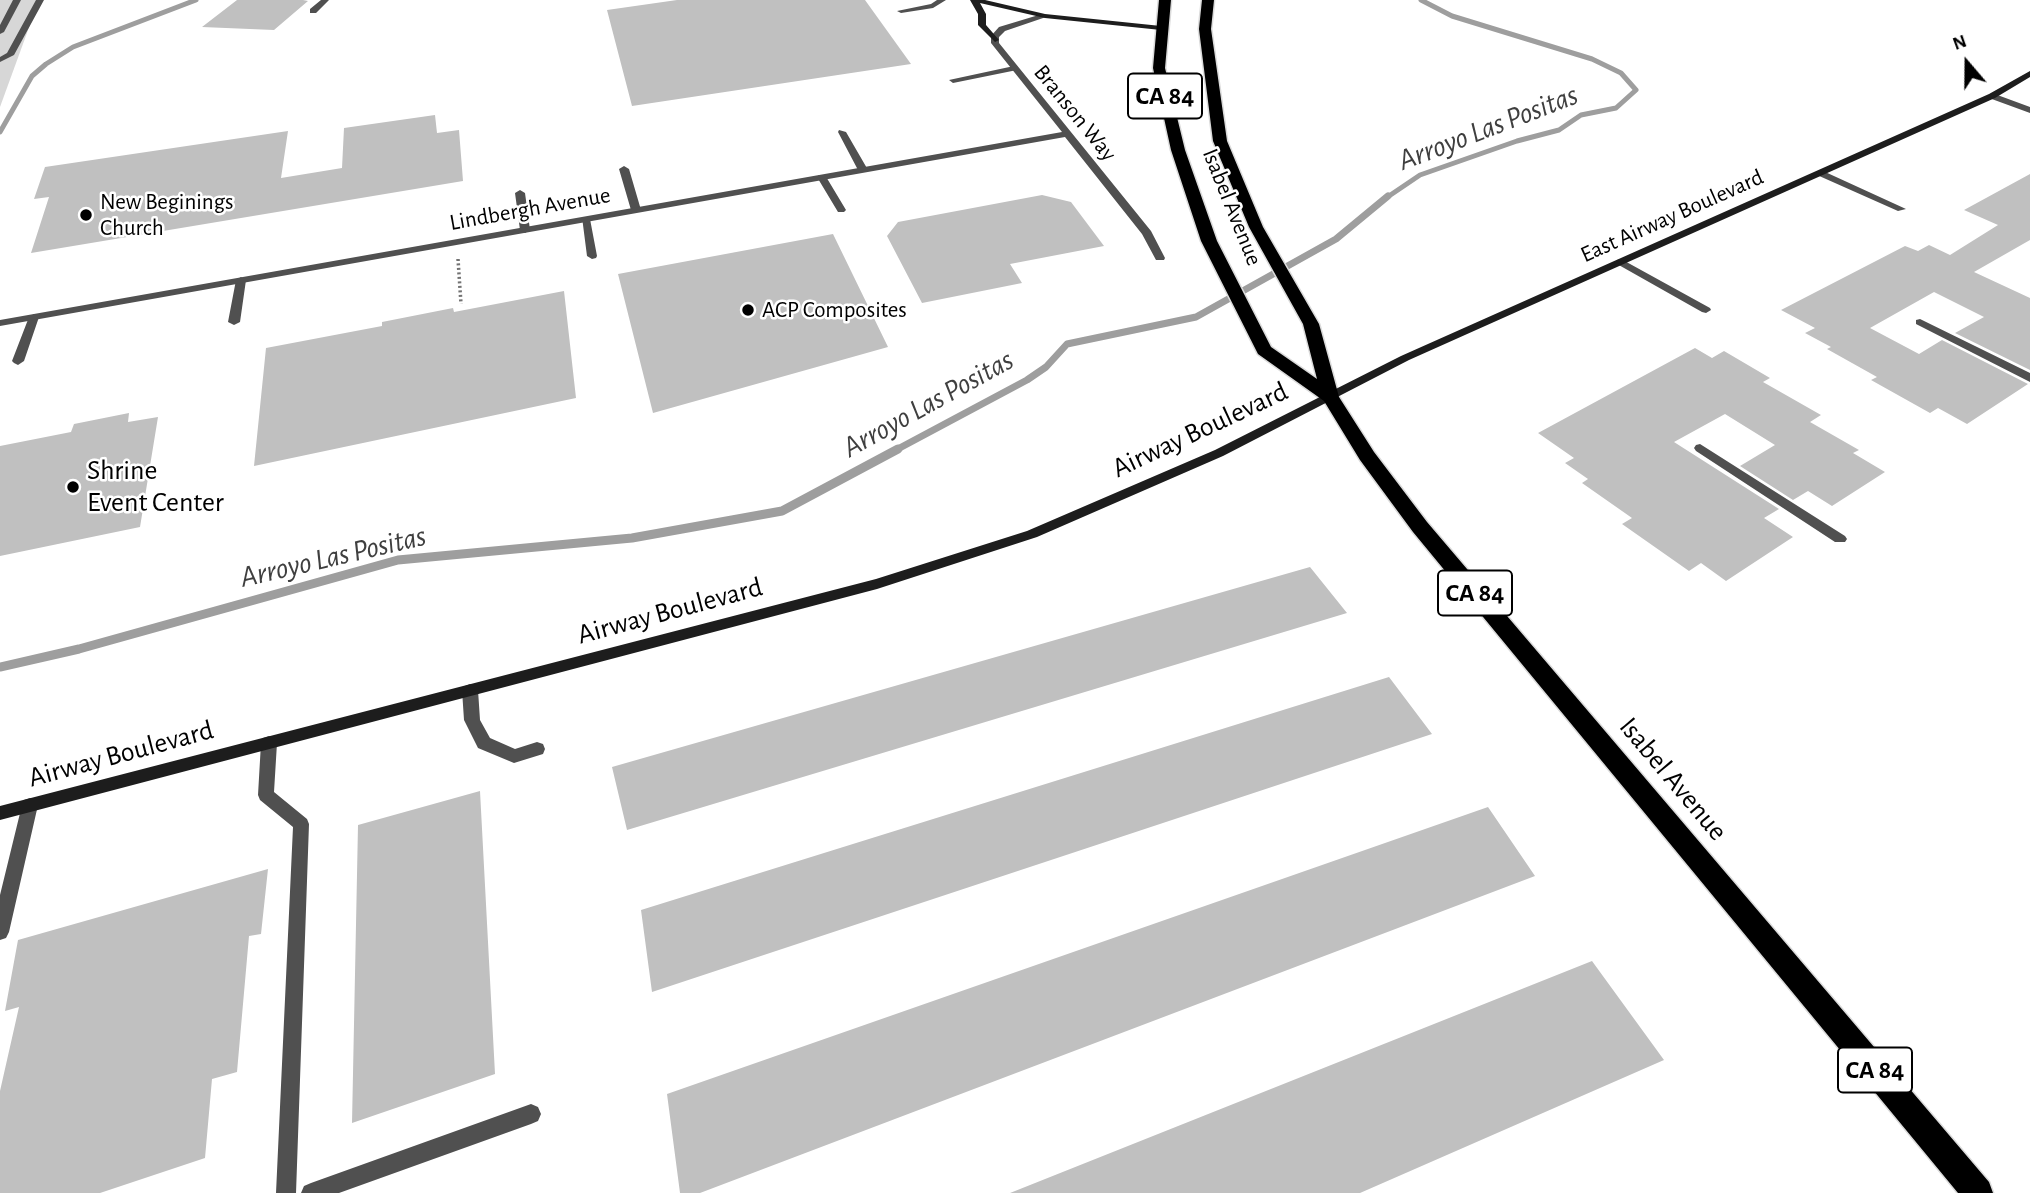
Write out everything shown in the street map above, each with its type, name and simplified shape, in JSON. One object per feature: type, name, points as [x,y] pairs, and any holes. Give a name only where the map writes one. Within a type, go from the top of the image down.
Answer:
[{"type":"highway","name":"Isabel Avenue","points":[[1165,0],[1159,68],[1178,150],[1209,241],[1264,350],[1330,397]]},
{"type":"highway","name":"Isabel Avenue","points":[[1208,0],[1205,29],[1220,141],[1256,227],[1311,324],[1330,397],[1367,456],[1420,527],[1978,1193]]},
{"type":"main road","points":[[974,0],[1045,16],[1161,28]]},
{"type":"main road","points":[[974,0],[982,14],[982,25],[995,40]]},
{"type":"main road","name":"East Airway Boulevard","points":[[1330,397],[1405,358],[1993,96],[2030,73]]},
{"type":"main road","name":"Airway Boulevard","points":[[0,813],[877,584],[968,557],[1095,509],[1219,453],[1330,397]]},
{"type":"street","points":[[0,32],[17,0]]},
{"type":"street","points":[[0,60],[10,55],[40,0]]},
{"type":"street","points":[[313,11],[325,0]]},
{"type":"street","points":[[901,11],[933,6],[943,0]]},
{"type":"street","points":[[995,40],[1002,29],[1045,16]]},
{"type":"street","name":"Branson Way","points":[[995,40],[1014,68],[1147,233],[1160,258]]},
{"type":"street","points":[[953,80],[1014,68]]},
{"type":"street","points":[[1993,96],[2030,110]]},
{"type":"street","points":[[842,132],[863,170]]},
{"type":"street","name":"Lindbergh Avenue","points":[[0,323],[1066,134]]},
{"type":"street","points":[[624,169],[636,210]]},
{"type":"street","points":[[1820,173],[1901,209]]},
{"type":"street","points":[[822,177],[841,210]]},
{"type":"street","points":[[520,193],[525,230]]},
{"type":"street","points":[[585,219],[592,256]]},
{"type":"street","points":[[1621,262],[1706,310]]},
{"type":"street","points":[[234,321],[241,280]]},
{"type":"street","points":[[18,361],[34,317]]},
{"type":"street","points":[[1920,323],[2030,378]]},
{"type":"street","points":[[1700,448],[1840,540]]},
{"type":"street","points":[[470,690],[472,720],[484,743],[514,756],[537,749]]},
{"type":"street","points":[[269,743],[266,795],[301,824],[286,1193]]},
{"type":"street","points":[[0,932],[30,805]]},
{"type":"street","points":[[311,1193],[531,1114]]},
{"type":"path","points":[[458,253],[461,304]]},
{"type":"shaded area","points":[[0,0],[39,0],[0,107]]},
{"type":"building","points":[[237,0],[308,1],[274,30],[202,27]]},
{"type":"building","points":[[677,0],[865,0],[911,64],[632,106],[607,10]]},
{"type":"building","points":[[435,115],[437,133],[459,130],[463,181],[31,253],[49,197],[34,199],[45,167],[288,131],[281,178],[342,168],[344,128]]},
{"type":"building","points":[[2030,174],[2030,240],[1974,272],[2030,298],[2030,370],[1955,333],[1984,317],[1934,292],[1870,328],[1919,354],[1942,340],[2028,384],[1967,424],[1938,408],[1930,413],[1871,380],[1877,377],[1827,349],[1831,347],[1805,333],[1815,328],[1781,310],[1905,246],[1918,251],[1929,245],[1950,255],[1998,225],[1964,210]]},
{"type":"building","points":[[1042,195],[1071,202],[1104,246],[1010,264],[1022,283],[922,303],[887,236],[898,222]]},
{"type":"building","name":"ACP Composites","points":[[833,234],[888,347],[653,413],[618,274]]},
{"type":"building","points":[[564,291],[576,398],[254,466],[266,348],[382,326],[382,322],[453,308],[454,312]]},
{"type":"building","points":[[1695,348],[1712,358],[1724,351],[1770,378],[1763,382],[1821,415],[1810,422],[1859,450],[1853,453],[1885,472],[1832,506],[1808,491],[1793,500],[1740,466],[1775,445],[1725,414],[1674,442],[1779,509],[1764,518],[1793,537],[1726,581],[1701,563],[1689,571],[1622,524],[1632,518],[1582,483],[1588,479],[1565,463],[1574,458],[1538,433]]},
{"type":"building","name":"Shrine Event Center","points":[[129,413],[128,422],[158,417],[140,527],[0,556],[0,446],[71,432],[74,424]]},
{"type":"building","points":[[1310,567],[1347,613],[627,830],[612,767]]},
{"type":"building","points":[[1389,677],[1432,734],[652,992],[641,910]]},
{"type":"building","points":[[480,791],[495,1074],[352,1123],[358,825]]},
{"type":"building","points":[[1488,807],[1535,876],[700,1193],[680,1193],[667,1094]]},
{"type":"building","points":[[268,869],[261,934],[249,936],[237,1072],[212,1079],[205,1158],[100,1193],[0,1193],[0,1091],[19,1007],[5,1011],[18,940]]},
{"type":"building","points":[[1592,961],[1664,1060],[1360,1193],[1010,1193]]},
{"type":"waterway","points":[[0,132],[32,76],[46,64],[73,47],[196,0]]},
{"type":"waterway","name":"Arroyo Las Positas","points":[[1386,198],[1420,175],[1517,141],[1559,130],[1581,115],[1616,108],[1636,90],[1621,73],[1592,59],[1452,16],[1421,0]]},
{"type":"waterway","name":"Arroyo Las Positas","points":[[894,451],[1027,380],[1046,367],[1067,344],[1196,317],[1336,239],[1388,196]]},
{"type":"waterway","name":"Arroyo Las Positas","points":[[0,667],[79,649],[398,560],[632,538],[782,511],[898,449]]},
{"type":"place","name":"New Beginings Church","points":[[86,215]]},
{"type":"place","name":"ACP Composites","points":[[748,310]]},
{"type":"place","name":"Shrine Event Center","points":[[73,487]]}]
